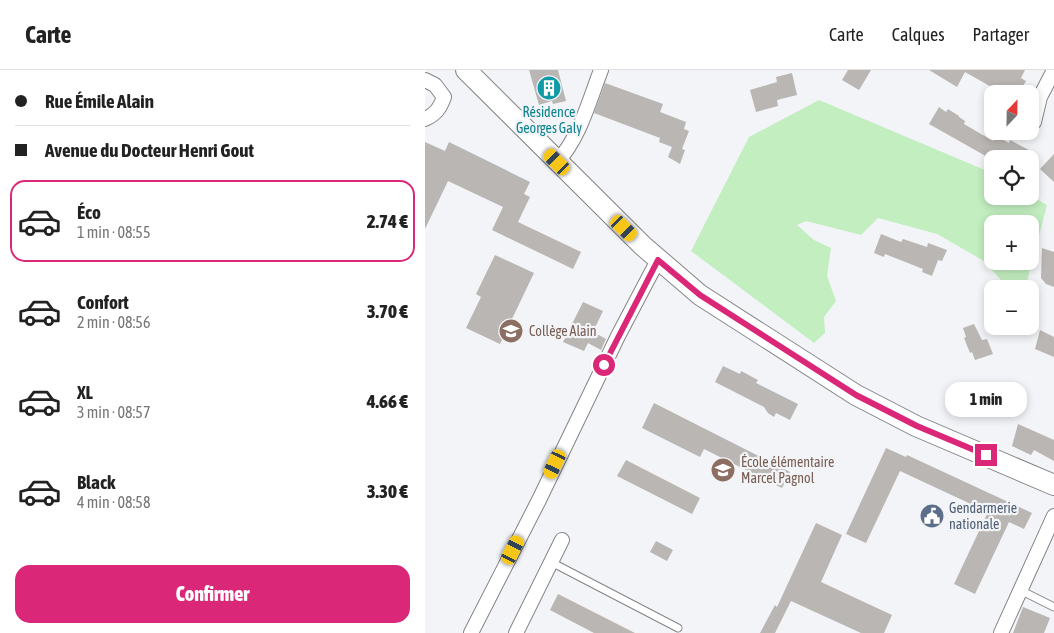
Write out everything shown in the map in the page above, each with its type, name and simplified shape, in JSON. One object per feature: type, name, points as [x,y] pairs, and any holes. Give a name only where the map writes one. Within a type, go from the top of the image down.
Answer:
[{"type":"main road","points":[[466,70],[658,260],[700,295],[856,395],[917,426],[1054,485]]},
{"type":"street","points":[[557,162],[567,151],[576,136],[601,70]]},
{"type":"street","points":[[1039,101],[1054,70]]},
{"type":"street","points":[[425,80],[435,85],[444,97],[440,108],[425,119]]},
{"type":"street","points":[[471,633],[539,500],[614,344],[658,260]]},
{"type":"street","points":[[1001,633],[1054,516]]},
{"type":"street","points":[[516,633],[562,540]]},
{"type":"lane","points":[[551,562],[678,628]]},
{"type":"lane","points":[[1020,590],[1054,607]]},
{"type":"green space","points":[[819,100],[984,170],[984,205],[1039,205],[1039,200],[1047,205],[1039,236],[1039,215],[984,215],[984,261],[937,234],[878,218],[861,235],[806,221],[797,225],[814,240],[831,248],[827,276],[836,301],[824,317],[825,333],[814,343],[691,251],[749,137]]},
{"type":"green space","points":[[992,270],[1030,270],[1027,280],[1001,280]]},
{"type":"building","name":"Résidence Georges Galy","points":[[529,70],[558,70],[566,101],[553,104],[552,101],[539,105]]},
{"type":"building","points":[[848,70],[871,70],[859,90],[842,80]]},
{"type":"building","points":[[929,70],[1025,70],[1021,78],[1026,81],[1024,85],[988,85],[965,72],[957,87]]},
{"type":"building","points":[[792,73],[797,95],[777,100],[778,106],[756,112],[750,90],[777,82],[776,77]]},
{"type":"building","points":[[605,83],[663,104],[660,112],[686,122],[684,129],[689,131],[682,149],[685,150],[680,164],[668,157],[672,147],[659,142],[660,138],[594,113]]},
{"type":"building","points":[[939,107],[946,112],[948,109],[965,121],[964,124],[984,136],[984,140],[1003,140],[1009,143],[1010,140],[1029,150],[984,150],[984,155],[929,124]]},
{"type":"building","points":[[425,142],[445,151],[449,142],[530,182],[524,194],[530,197],[518,222],[581,252],[573,269],[492,230],[503,207],[448,181],[425,229]]},
{"type":"building","points":[[1054,154],[1054,182],[1040,169]]},
{"type":"building","points":[[881,234],[901,242],[903,239],[927,247],[928,243],[947,250],[942,261],[938,260],[932,276],[922,272],[923,269],[885,254],[884,257],[874,253]]},
{"type":"building","points":[[1042,248],[1054,252],[1054,287],[1046,284],[1041,278]]},
{"type":"building","points":[[495,255],[534,273],[500,344],[466,328],[481,297],[476,294]]},
{"type":"building","points":[[583,302],[603,311],[593,332],[606,339],[601,350],[588,343],[584,351],[563,342]]},
{"type":"building","points":[[974,324],[982,340],[987,339],[993,354],[975,360],[964,338],[966,337],[963,328]]},
{"type":"building","points":[[1040,330],[1054,337],[1054,357],[1035,349]]},
{"type":"building","points":[[723,366],[740,374],[741,371],[758,380],[756,383],[798,404],[790,420],[776,413],[774,417],[764,407],[715,382]]},
{"type":"building","points":[[654,403],[790,472],[782,488],[704,449],[700,457],[642,428]]},
{"type":"building","points":[[1018,424],[1054,440],[1054,461],[1034,450],[1031,455],[1012,446]]},
{"type":"building","points":[[886,448],[906,457],[907,455],[1032,513],[1024,529],[1009,522],[975,594],[954,584],[988,512],[900,471],[866,543],[846,534]]},
{"type":"building","points":[[626,460],[700,498],[692,514],[617,476]]},
{"type":"building","points":[[816,523],[842,535],[821,582],[892,615],[884,633],[861,633],[791,601],[775,633],[760,633],[775,605],[777,607]]},
{"type":"building","points":[[656,541],[673,550],[667,561],[650,552]]},
{"type":"building","points":[[558,594],[635,633],[594,633],[550,610]]},
{"type":"building","points":[[1023,607],[1050,618],[1044,633],[1013,633]]},
{"type":"place","name":"Résidence Georges Galy","points":[[549,88]]},
{"type":"place","name":"Collège Alain","points":[[511,331]]},
{"type":"place","name":"École élémentaire Marcel Pagnol","points":[[723,470]]},
{"type":"place","name":"Gendarmerie nationale","points":[[932,516]]},
{"type":"route","points":[[604,365],[658,260],[700,295],[856,395],[917,426],[986,455]]}]
